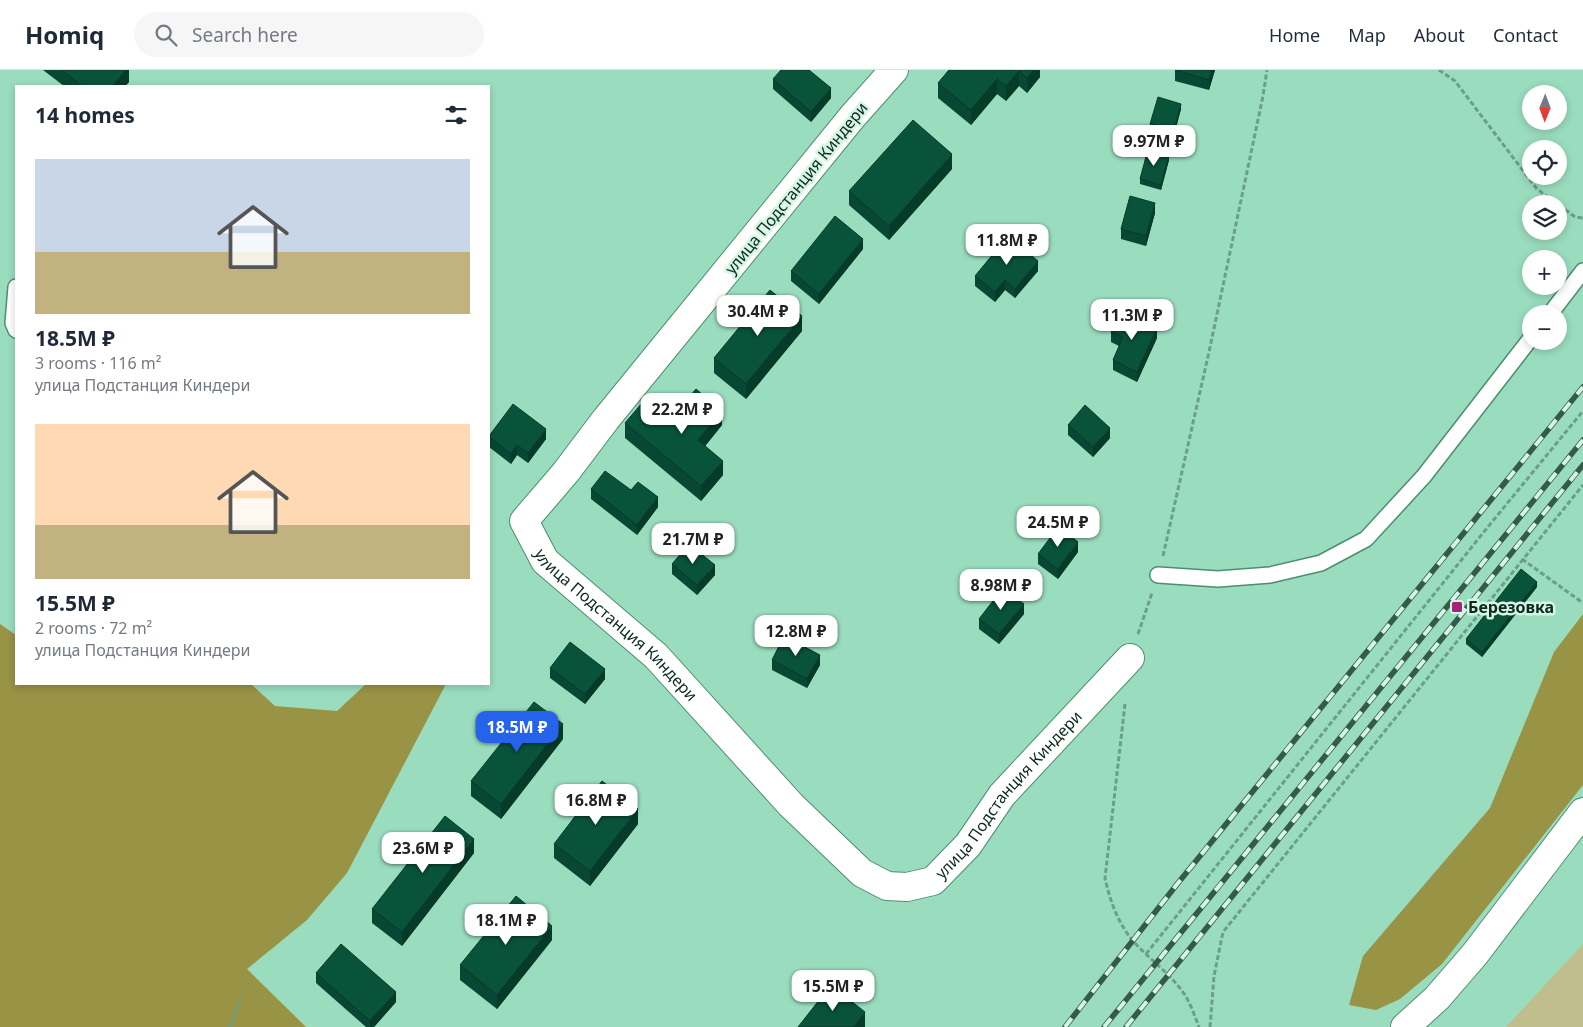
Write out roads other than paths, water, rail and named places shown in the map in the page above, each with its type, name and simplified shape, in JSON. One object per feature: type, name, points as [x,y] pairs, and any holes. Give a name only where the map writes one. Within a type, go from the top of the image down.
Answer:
[{"type":"street","name":"улица Подстанция Киндери","points":[[894,70],[853,116],[606,419],[566,472],[524,521],[545,561],[656,656],[791,806],[833,846],[862,873],[888,886],[907,887],[933,881],[968,845],[1002,795],[1130,658]]},
{"type":"street","points":[[1405,1027],[1437,998],[1475,954],[1583,812]]},
{"type":"lane","points":[[1557,305],[1583,271]]},
{"type":"lane","points":[[15,299],[13,323],[15,328]]},
{"type":"lane","points":[[1158,575],[1218,579],[1270,574],[1321,563],[1366,539],[1424,476],[1522,350]]},
{"type":"railway","points":[[1065,1027],[1178,883],[1583,387]]},
{"type":"railway","points":[[1104,1027],[1583,440]]},
{"type":"railway","points":[[1126,1027],[1583,465]]},
{"type":"place","name":"Березовка","points":[[1457,607]]}]
